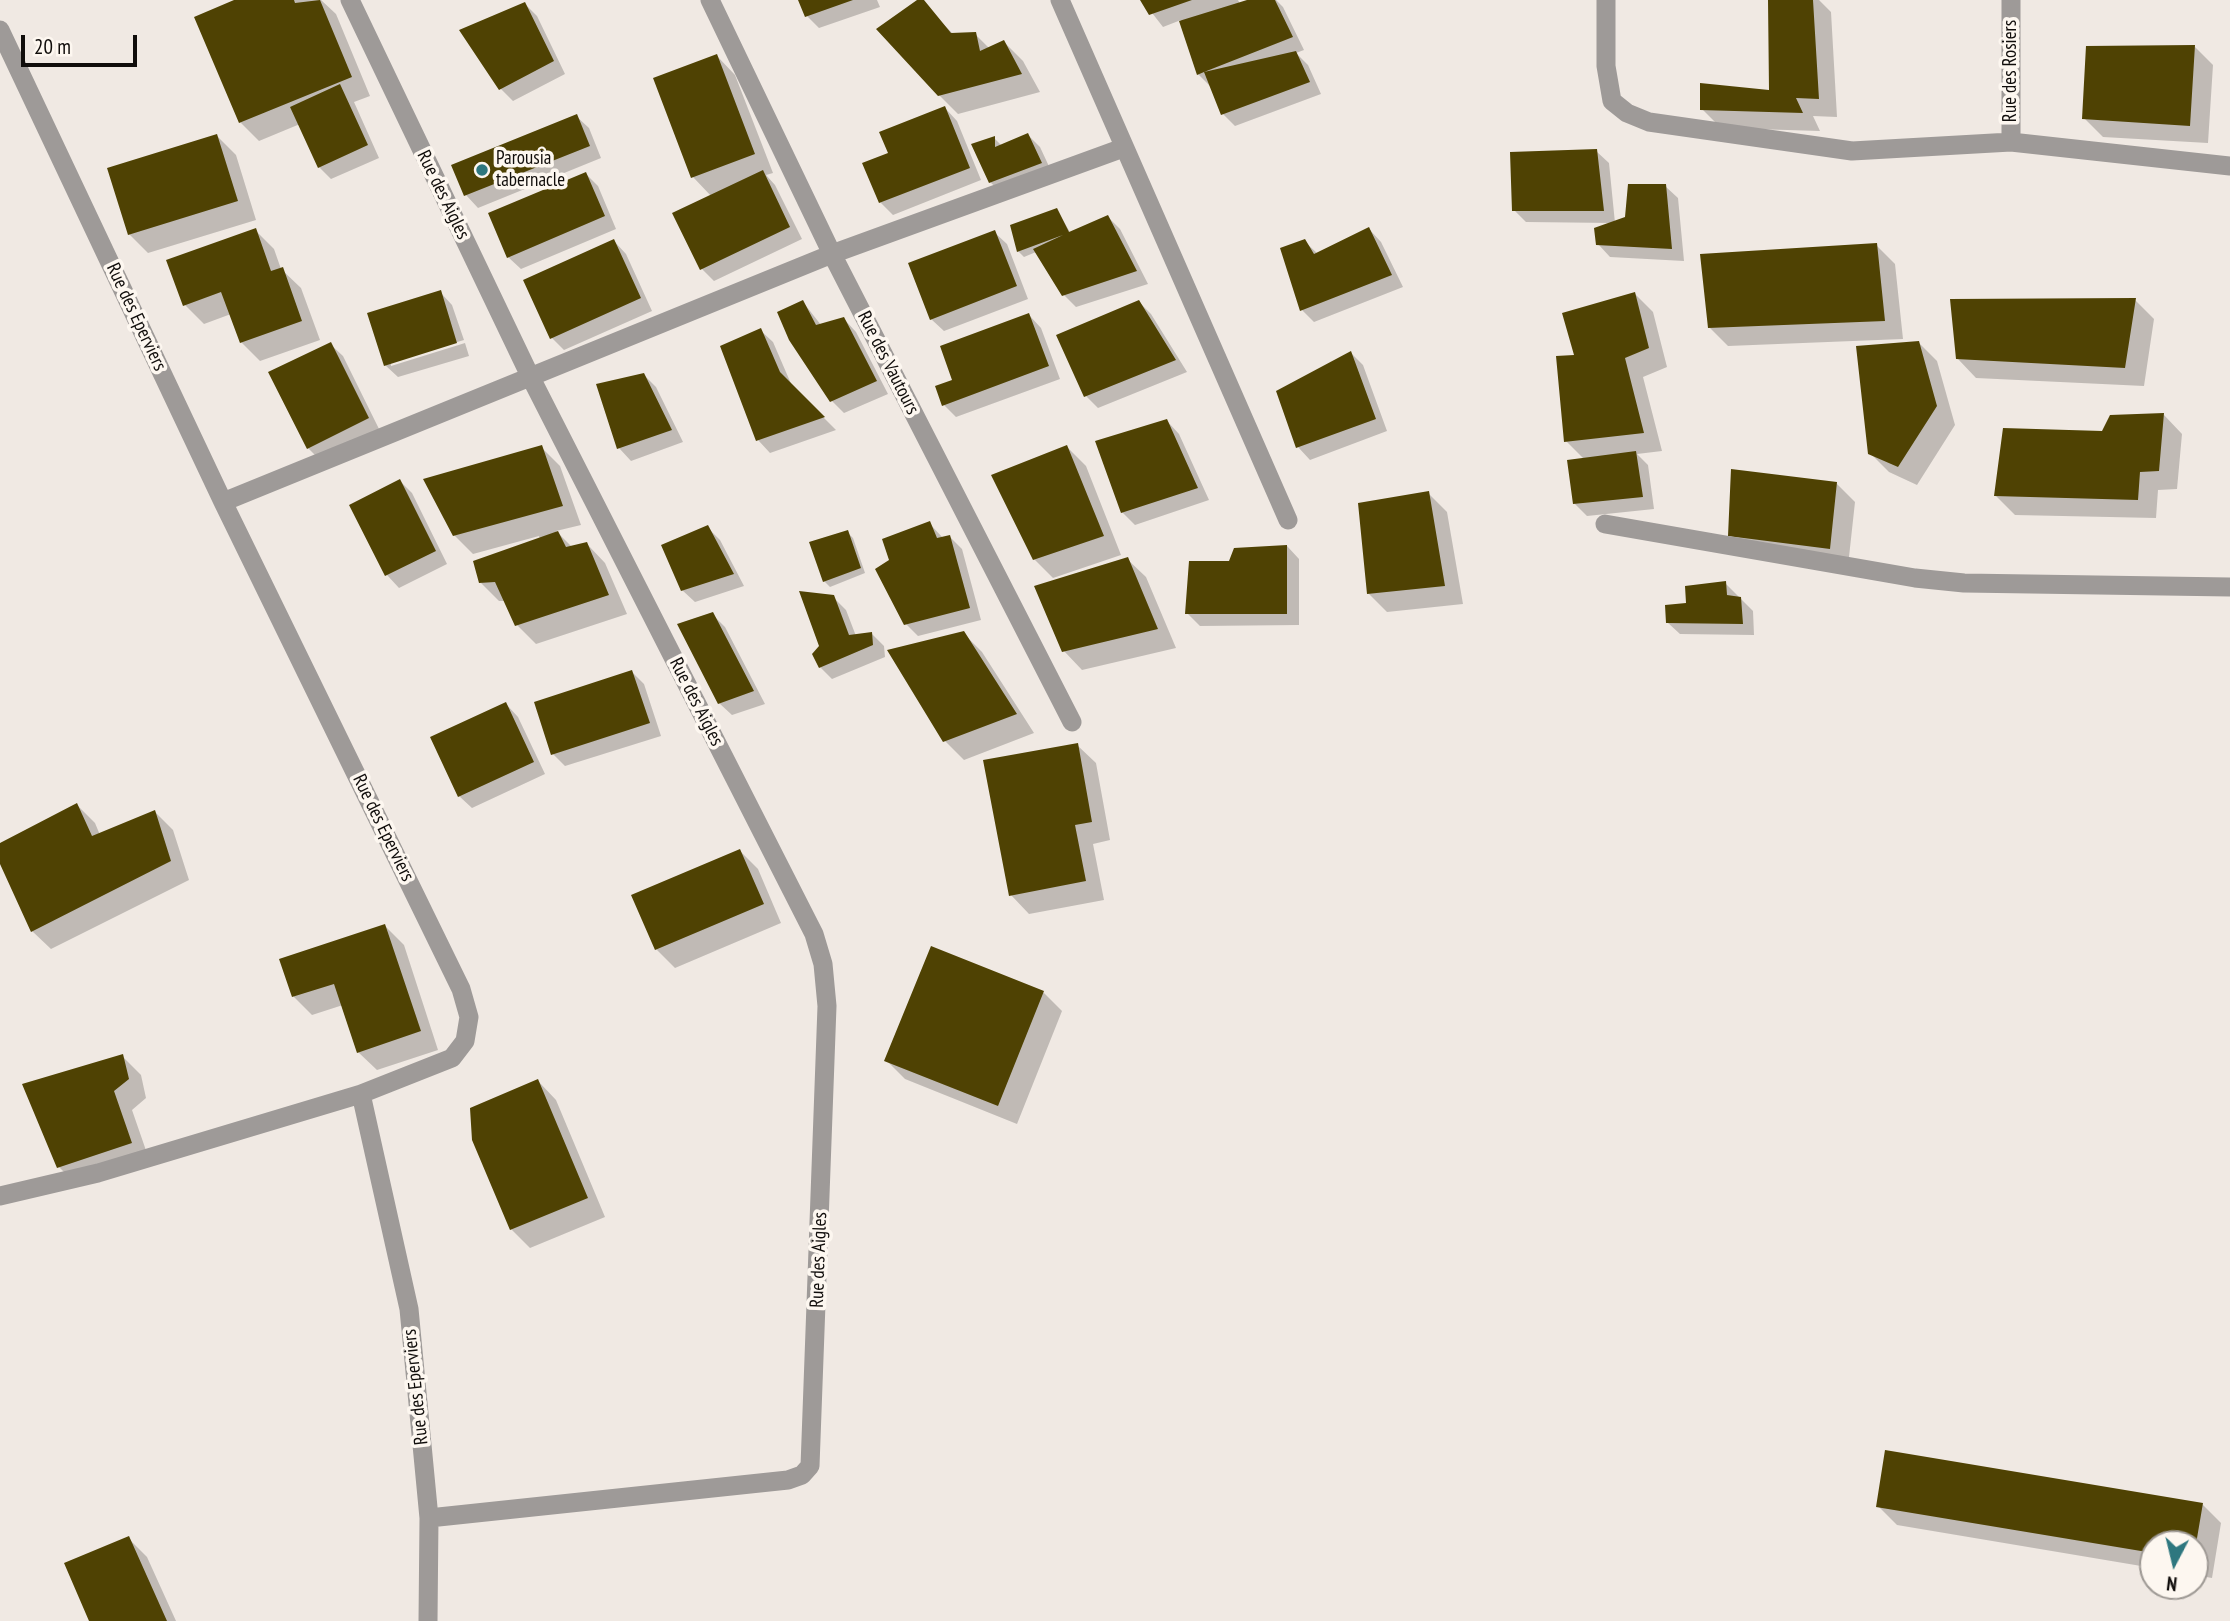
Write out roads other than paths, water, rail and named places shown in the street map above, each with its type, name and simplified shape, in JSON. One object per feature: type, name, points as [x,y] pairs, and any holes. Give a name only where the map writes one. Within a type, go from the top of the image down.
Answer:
[{"type":"street","name":"Rue des Aigles","points":[[350,0],[530,376],[814,934],[823,964],[827,1006],[813,1454],[810,1466],[802,1475],[788,1480],[429,1518]]},
{"type":"street","name":"Rue des Vautours","points":[[710,0],[832,254],[1072,722]]},
{"type":"street","points":[[1060,0],[1288,520]]},
{"type":"street","points":[[1606,0],[1606,66],[1612,101],[1627,113],[1649,122],[1852,151],[2011,142],[2230,166]]},
{"type":"street","name":"Rue des Rosiers","points":[[2011,0],[2011,142]]},
{"type":"street","name":"Rue des Eperviers","points":[[0,30],[223,502],[461,989],[469,1017],[465,1041],[452,1058],[361,1094],[409,1309],[429,1518],[428,1621]]},
{"type":"street","points":[[223,502],[832,254],[1123,148]]},
{"type":"street","points":[[1605,524],[1952,582],[2230,587]]},
{"type":"street","points":[[0,1196],[98,1173],[361,1094]]},
{"type":"place","name":"Parousia tabernacle","points":[[482,170]]}]
